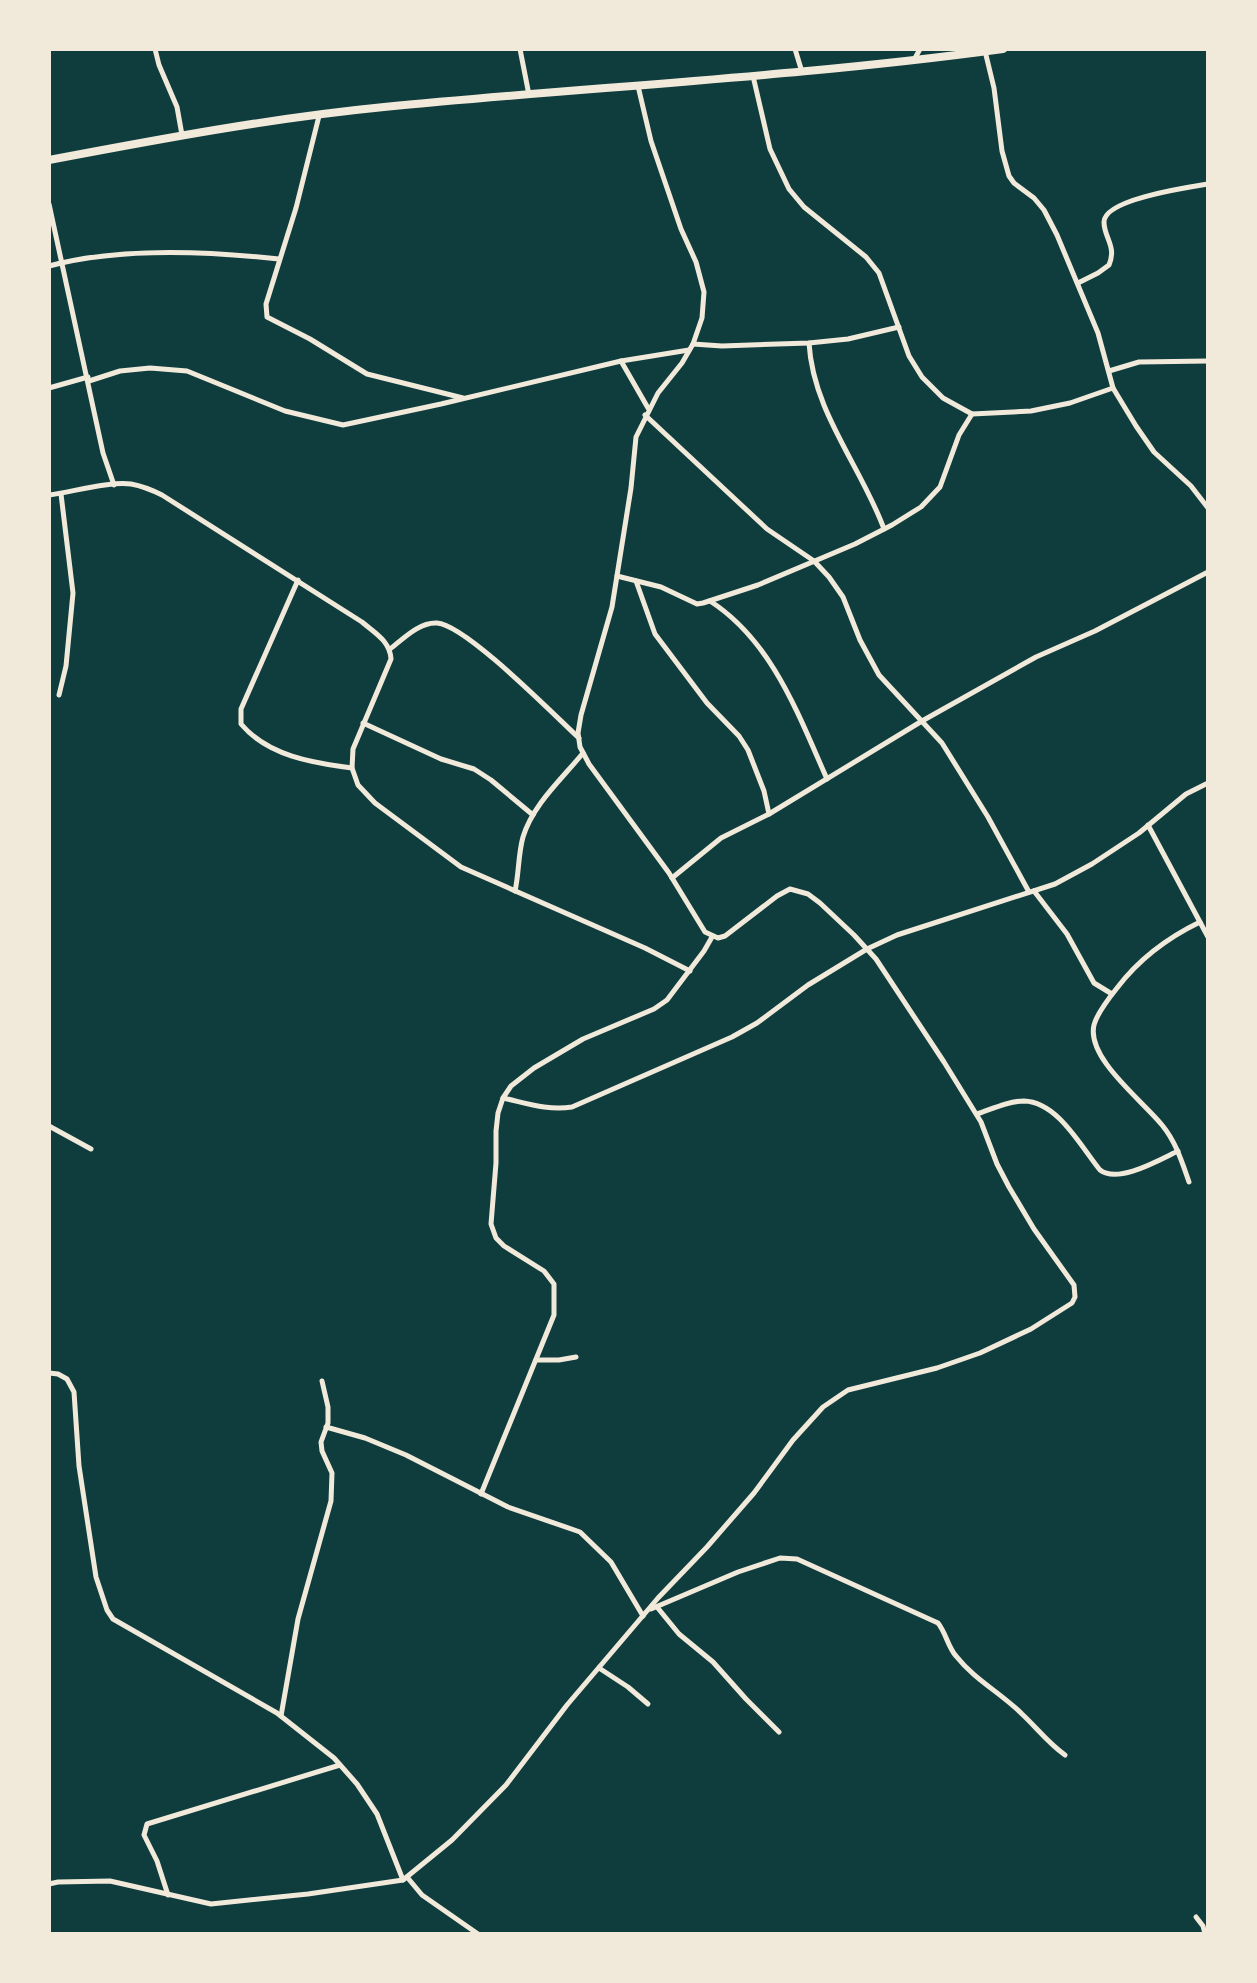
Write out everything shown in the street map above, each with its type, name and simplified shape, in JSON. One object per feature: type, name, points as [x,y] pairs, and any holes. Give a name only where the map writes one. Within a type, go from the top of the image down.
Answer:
[{"type":"main road","points":[[49,160],[182,135],[382,107],[802,72],[1003,49]]},
{"type":"street","points":[[155,49],[177,107],[182,135]]},
{"type":"street","points":[[520,49],[529,96]]},
{"type":"street","points":[[795,49],[802,72]]},
{"type":"street","points":[[914,60],[920,49]]},
{"type":"street","points":[[985,51],[994,88],[1002,151],[1009,176],[1044,210],[1098,333],[1113,388],[1154,453],[1191,486],[1208,508]]},
{"type":"street","points":[[753,76],[770,149],[789,189],[804,208],[866,257],[879,273],[909,356],[922,377],[943,398],[972,414],[1031,411],[1070,403],[1113,388]]},
{"type":"street","points":[[49,1884],[110,1881],[211,1904],[308,1894],[405,1878],[452,1840],[506,1785],[567,1705],[648,1610],[708,1547],[754,1493],[793,1440],[823,1407],[848,1390],[904,1377],[980,1353],[1031,1329],[1072,1303],[1074,1297],[1074,1285],[1034,1229],[1009,1187],[977,1114],[891,980],[867,949],[820,902],[808,894],[790,889],[776,896],[725,936],[712,937],[701,927],[673,878],[583,753],[579,738],[581,715],[612,607],[631,488],[636,437],[648,408],[693,344],[702,318],[704,292],[696,262],[681,229],[651,141],[638,86]]},
{"type":"street","points":[[318,116],[296,208],[265,312],[271,321],[302,334],[367,374],[464,398]]},
{"type":"street","points":[[1078,283],[1109,265],[1112,248],[1104,219],[1113,209],[1149,195],[1208,184]]},
{"type":"street","points":[[49,204],[103,453],[114,485]]},
{"type":"street","points":[[49,266],[144,253],[223,254],[279,259]]},
{"type":"street","points":[[693,344],[722,346],[809,343],[848,339],[899,327]]},
{"type":"street","points":[[809,343],[811,366],[828,415],[874,501],[884,529]]},
{"type":"street","points":[[49,388],[130,370],[150,368],[187,371],[285,411],[343,425],[621,360],[689,350]]},
{"type":"street","points":[[621,360],[648,408]]},
{"type":"street","points":[[1109,371],[1139,362],[1208,361]]},
{"type":"street","points":[[617,576],[671,590],[696,604],[758,585],[814,561],[884,529],[920,507],[940,487],[959,435],[972,414]]},
{"type":"street","points":[[645,415],[767,529],[814,561],[830,577],[843,597],[860,640],[879,676],[942,743],[1032,892],[1068,934],[1094,983],[1112,995]]},
{"type":"street","points":[[49,495],[130,484],[162,495],[362,622],[390,649],[391,659],[353,749],[352,768],[358,785],[375,803],[461,867],[645,948],[690,971]]},
{"type":"street","points":[[59,695],[66,666],[74,593],[61,494]]},
{"type":"street","points":[[673,878],[721,838],[769,814],[922,721],[1036,657],[1095,631],[1208,572]]},
{"type":"street","points":[[298,580],[241,709],[241,724],[250,735],[288,755],[323,765],[352,768]]},
{"type":"street","points":[[636,581],[655,634],[707,703],[739,736],[748,750],[764,791],[769,814]]},
{"type":"street","points":[[710,601],[739,622],[766,656],[780,678],[827,779]]},
{"type":"street","points":[[390,649],[414,630],[431,624],[439,623],[451,628],[503,667],[579,738]]},
{"type":"street","points":[[363,723],[441,759],[474,769],[533,815]]},
{"type":"street","points":[[515,891],[523,839],[533,815],[583,753]]},
{"type":"street","points":[[503,1098],[538,1107],[572,1107],[732,1037],[867,949],[897,935],[1055,884],[1092,864],[1148,825],[1186,794],[1208,783]]},
{"type":"street","points":[[1148,825],[1208,937]]},
{"type":"street","points":[[1189,1182],[1178,1151],[1163,1126],[1116,1077],[1095,1043],[1094,1025],[1129,973],[1160,945],[1200,922]]},
{"type":"street","points":[[481,1494],[554,1315],[554,1284],[544,1271],[503,1246],[496,1238],[491,1224],[497,1122],[503,1098],[511,1086],[534,1068],[583,1039],[654,1009],[667,1000],[712,937]]},
{"type":"street","points":[[977,1114],[1014,1102],[1026,1101],[1041,1105],[1056,1116],[1100,1170],[1108,1174],[1130,1172],[1178,1151]]},
{"type":"street","points":[[49,1126],[91,1149]]},
{"type":"street","points":[[536,1360],[576,1357]]},
{"type":"street","points":[[49,1373],[67,1379],[74,1392],[79,1466],[96,1577],[113,1619],[281,1716],[340,1765],[358,1784],[377,1814],[405,1878],[422,1895],[478,1934]]},
{"type":"street","points":[[281,1716],[298,1619],[331,1501],[332,1473],[321,1442],[328,1407],[322,1381]]},
{"type":"street","points":[[326,1427],[365,1438],[508,1507],[580,1532],[611,1562],[643,1616]]},
{"type":"street","points":[[648,1610],[738,1572],[780,1558],[797,1559],[938,1623],[953,1653],[970,1673],[1022,1714],[1047,1742],[1065,1755]]},
{"type":"street","points":[[657,1607],[679,1634],[712,1662],[779,1732]]},
{"type":"street","points":[[599,1668],[648,1704]]},
{"type":"street","points":[[168,1895],[157,1861],[144,1835],[147,1824],[340,1765]]},
{"type":"street","points":[[1196,1917],[1205,1934]]}]
